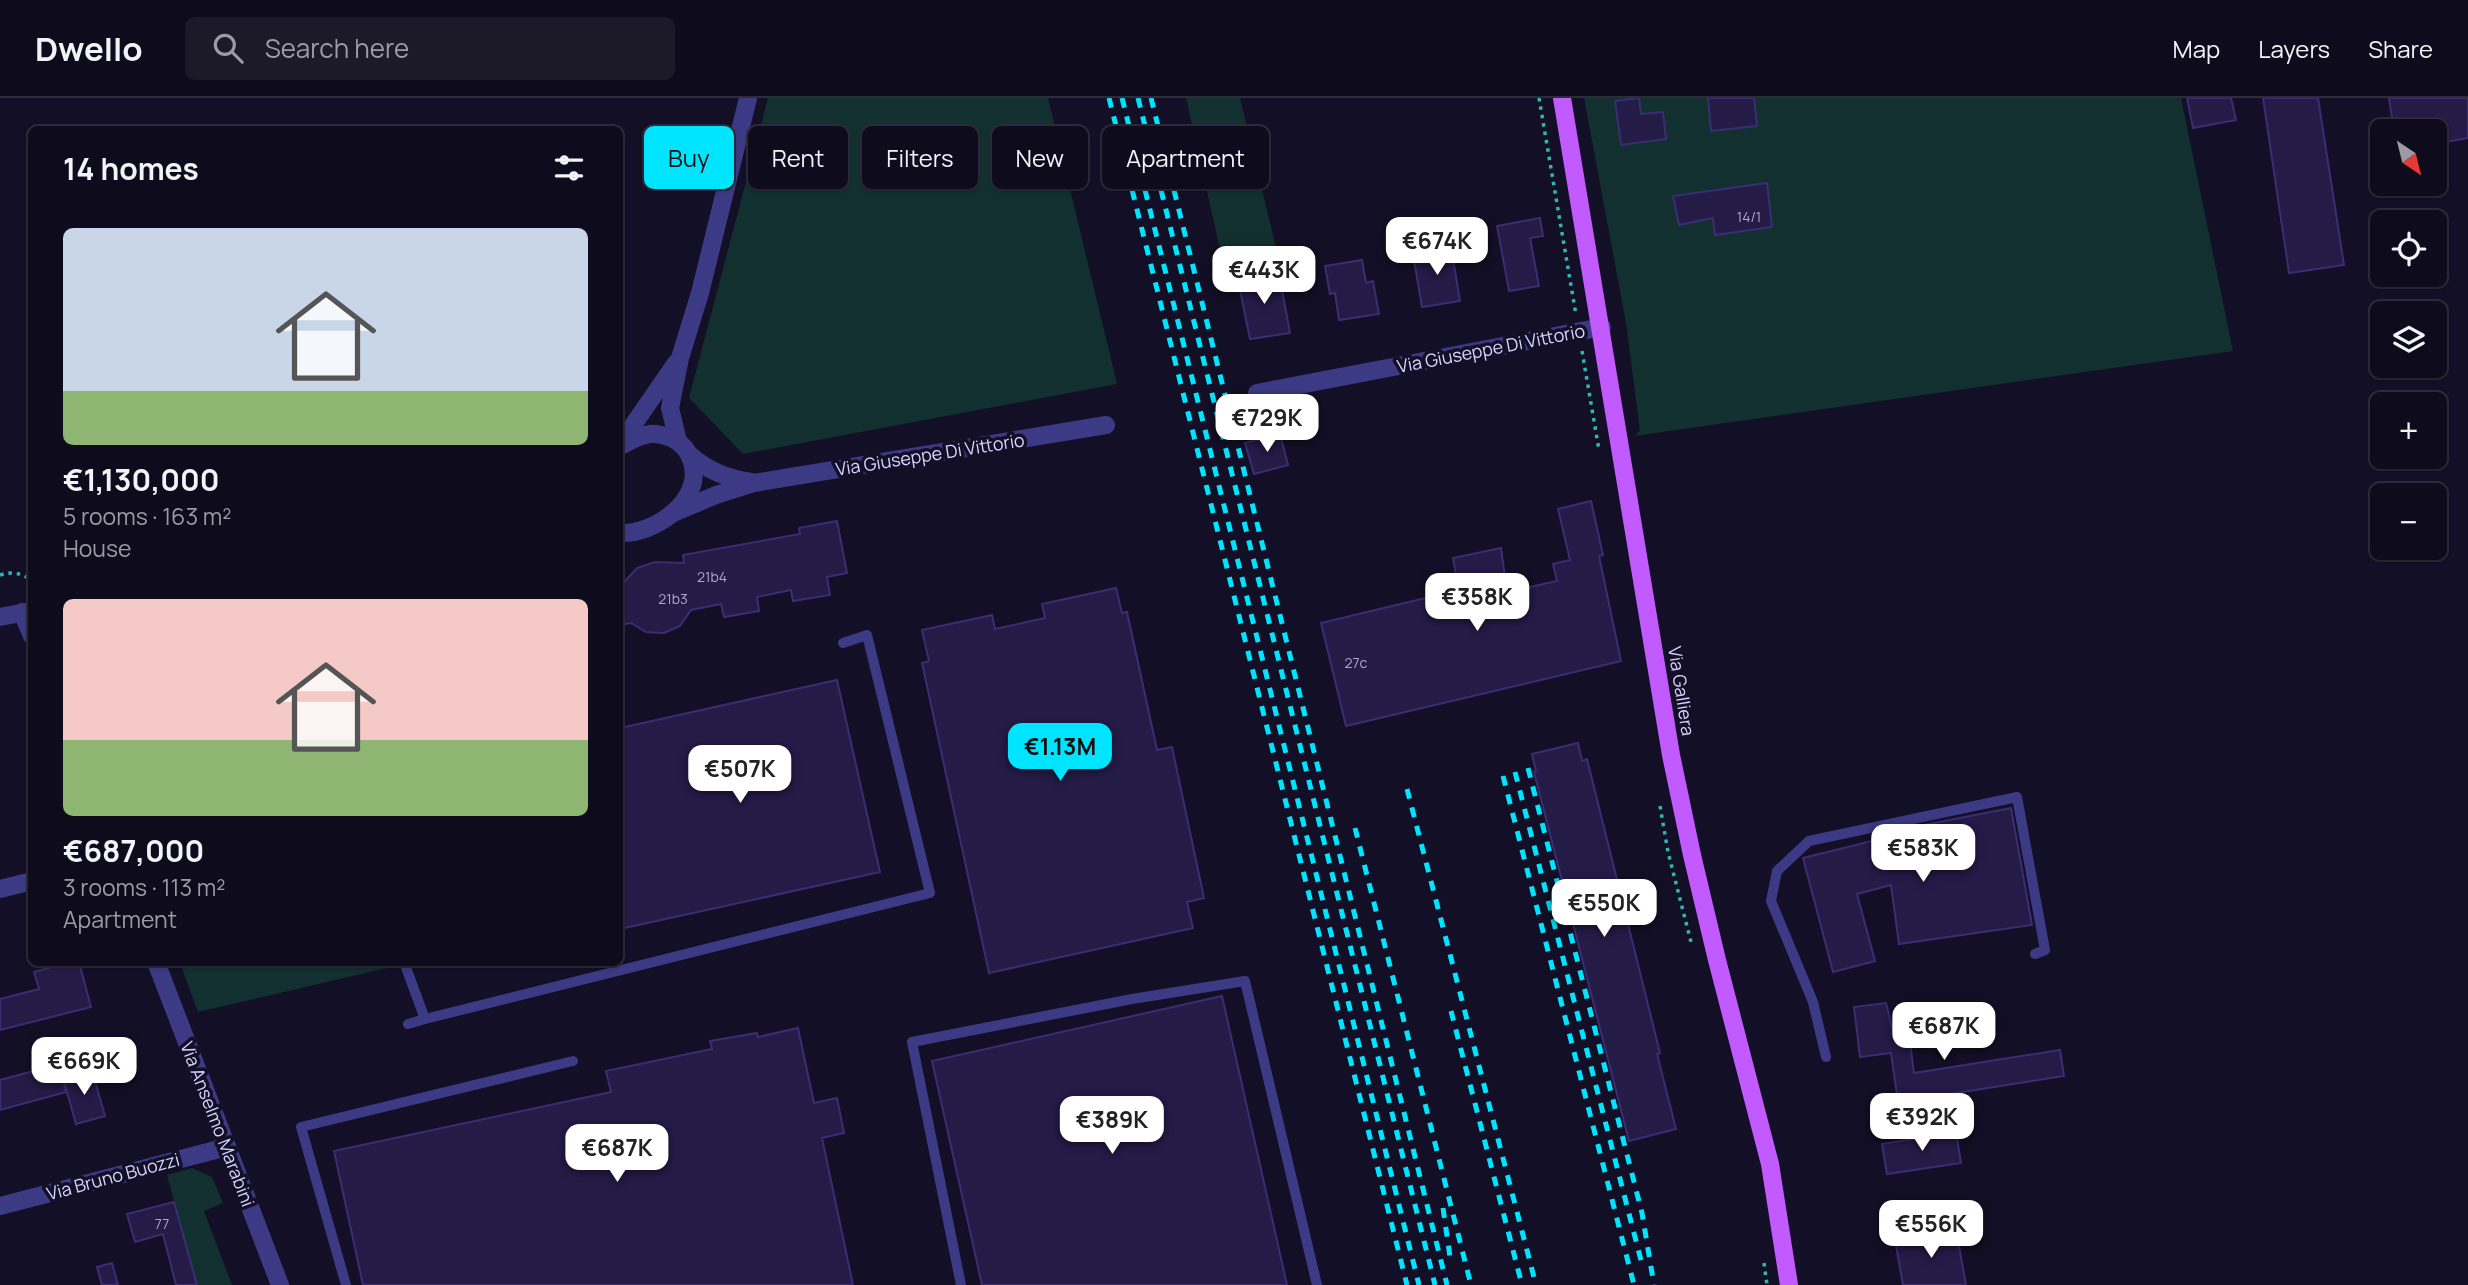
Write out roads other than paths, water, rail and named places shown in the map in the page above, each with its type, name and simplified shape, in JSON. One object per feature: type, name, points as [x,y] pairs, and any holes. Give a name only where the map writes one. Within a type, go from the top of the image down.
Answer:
[{"type":"main road","name":"Via Galliera","points":[[1562,98],[1674,768],[1717,960],[1770,1164],[1789,1285]]},
{"type":"street","name":"Via Giuseppe Di Vittorio","points":[[678,441],[670,408],[680,358],[700,293],[748,98]]},
{"type":"street","name":"Via Giuseppe Di Vittorio","points":[[1257,393],[1602,327]]},
{"type":"street","name":"Via Giuseppe Di Vittorio","points":[[623,442],[680,358]]},
{"type":"street","name":"Via Giuseppe Di Vittorio","points":[[623,533],[644,530],[671,514],[754,483],[1106,425]]},
{"type":"street","name":"Via Giuseppe Di Vittorio","points":[[623,445],[651,434],[665,435],[678,441],[704,467],[734,480],[754,483]]},
{"type":"street","name":"Via Giuseppe Di Vittorio","points":[[671,514],[681,503],[693,481],[690,455]]},
{"type":"street","points":[[0,617],[27,612]]},
{"type":"street","points":[[0,889],[28,882]]},
{"type":"street","name":"Via Anselmo Marabini","points":[[158,966],[280,1285]]},
{"type":"street","name":"Via Bruno Buozzi","points":[[0,1206],[227,1147]]},
{"type":"lane","points":[[408,1024],[930,893],[867,635],[844,643]]},
{"type":"lane","points":[[1826,1057],[1813,1002],[1771,901],[1777,871],[1809,841],[2017,797],[2045,950],[2035,954]]},
{"type":"lane","points":[[405,966],[425,1019]]},
{"type":"lane","points":[[961,1285],[912,1042],[1132,999],[1245,981],[1317,1285]]},
{"type":"lane","points":[[346,1285],[301,1127],[573,1061]]},
{"type":"railway","points":[[1109,98],[1407,1285]]},
{"type":"railway","points":[[1122,98],[1419,1285]]},
{"type":"railway","points":[[1138,98],[1435,1285]]},
{"type":"railway","points":[[1151,98],[1447,1285]]},
{"type":"railway","points":[[1528,768],[1642,1213],[1654,1285]]},
{"type":"railway","points":[[1515,772],[1643,1268]]},
{"type":"railway","points":[[1503,776],[1634,1285]]},
{"type":"railway","points":[[1407,789],[1536,1285]]},
{"type":"railway","points":[[1355,828],[1471,1285]]},
{"type":"railway","points":[[1451,1011],[1522,1285]]},
{"type":"railway","points":[[1443,1208],[1451,1264]]}]
